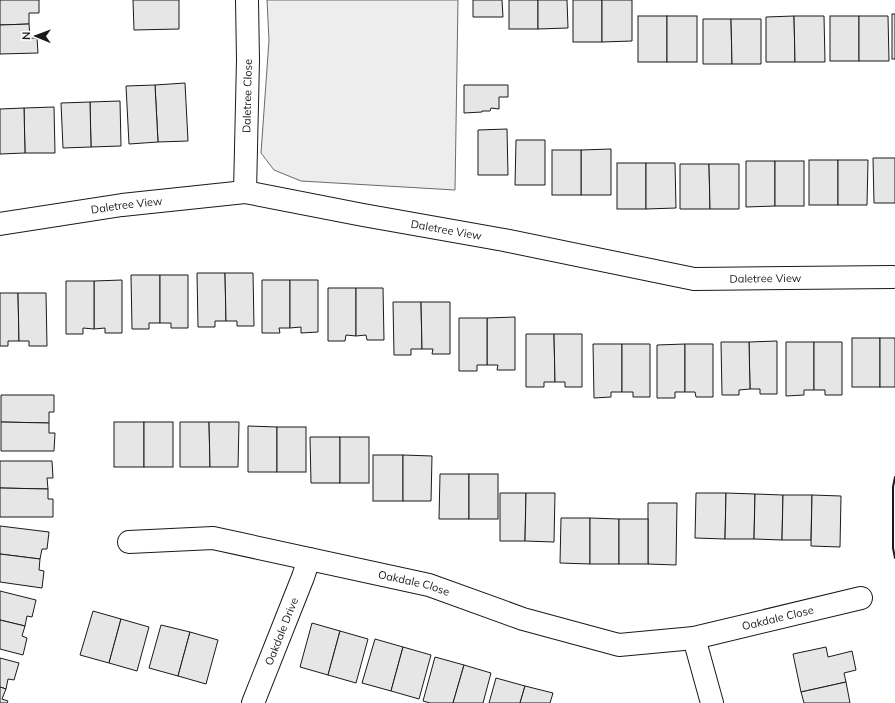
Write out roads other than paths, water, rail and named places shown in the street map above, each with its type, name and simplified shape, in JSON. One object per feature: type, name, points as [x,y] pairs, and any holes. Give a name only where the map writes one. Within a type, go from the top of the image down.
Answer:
[{"type":"street","name":"Daletree Close","points":[[245,192],[248,60],[247,0]]},
{"type":"street","name":"Daletree View","points":[[0,224],[122,205],[245,192],[504,240],[694,279],[893,277]]},
{"type":"street","name":"Oakdale Close","points":[[129,542],[213,538],[429,585],[523,619],[619,645],[694,638],[861,598]]},
{"type":"street","name":"Oakdale Drive","points":[[253,703],[309,559]]},
{"type":"street","points":[[694,638],[712,703]]}]
